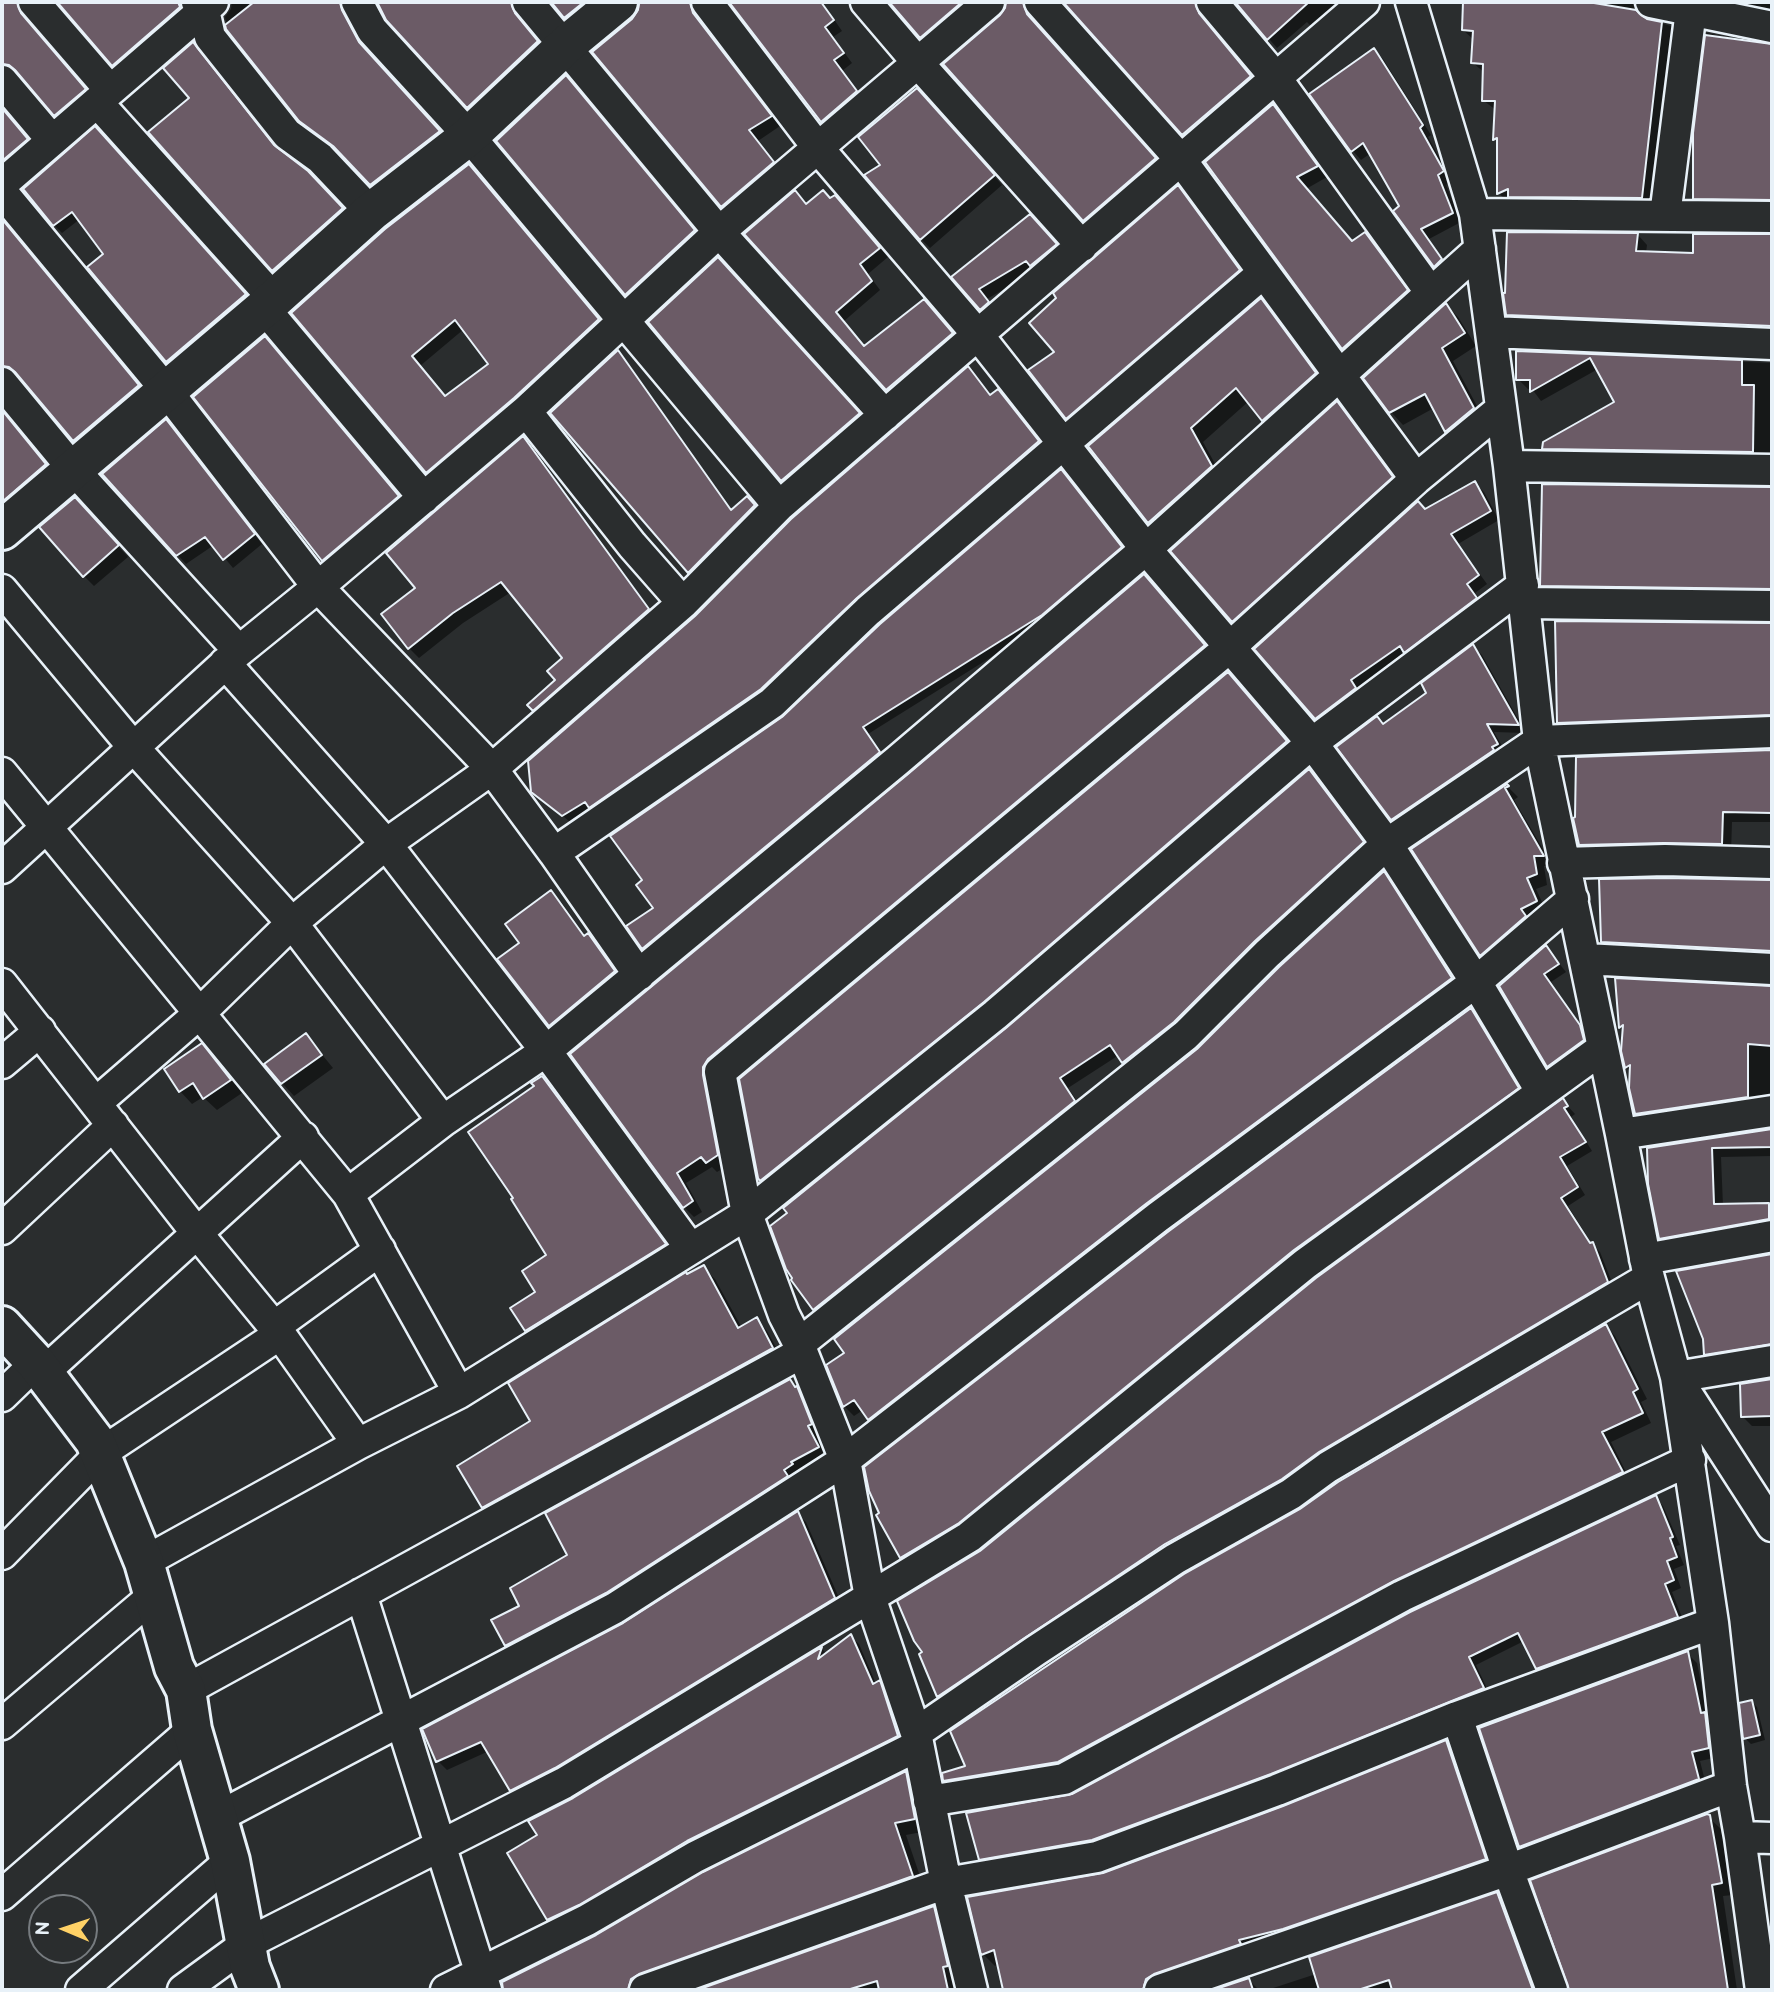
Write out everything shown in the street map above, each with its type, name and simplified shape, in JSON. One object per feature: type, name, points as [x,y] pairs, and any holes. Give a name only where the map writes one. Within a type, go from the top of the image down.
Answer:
[{"type":"street","points":[[34,2],[103,96],[424,498]]},
{"type":"street","points":[[357,2],[372,30],[468,136],[779,506]]},
{"type":"street","points":[[528,2],[719,232],[885,415]]},
{"type":"street","points":[[2,530],[269,303],[371,212],[468,136],[618,2]]},
{"type":"street","points":[[707,2],[818,148],[978,335],[1146,549],[1311,743],[1387,844],[1476,982],[1541,1091]]},
{"type":"street","points":[[866,2],[1082,246]]},
{"type":"street","points":[[2,868],[232,657],[526,411],[719,232],[989,2]]},
{"type":"street","points":[[1040,2],[1181,160],[1416,479]]},
{"type":"street","points":[[1212,2],[1276,78],[1431,293]]},
{"type":"street","points":[[2,1229],[201,1012],[292,923],[386,844],[492,769],[683,603],[779,506],[1364,2]]},
{"type":"street","points":[[1411,2],[1475,214],[1509,466],[1539,741],[1647,1269],[1676,1377],[1713,1623],[1731,1786],[1763,1976]]},
{"type":"street","points":[[1651,2],[1692,6],[1772,27]]},
{"type":"street","points":[[2,184],[205,4]]},
{"type":"street","points":[[205,4],[210,37],[287,134],[320,158],[371,212]]},
{"type":"street","points":[[1665,216],[1692,6]]},
{"type":"street","points":[[2,81],[52,140]]},
{"type":"street","points":[[2,191],[166,390],[318,587],[492,769],[639,975]]},
{"type":"street","points":[[1475,214],[1772,217]]},
{"type":"street","points":[[348,1194],[443,1121],[546,1051],[897,761],[1146,549],[1480,249]]},
{"type":"street","points":[[554,853],[772,702],[868,611],[1263,273]]},
{"type":"street","points":[[1491,332],[1772,344]]},
{"type":"street","points":[[2,383],[386,844],[546,1051],[691,1249]]},
{"type":"street","points":[[972,1990],[916,1739],[870,1597],[845,1460],[784,1315],[747,1214],[720,1072],[1230,647],[1416,479],[1501,409]]},
{"type":"street","points":[[526,411],[632,545],[683,603]]},
{"type":"street","points":[[1509,466],[1772,470]]},
{"type":"street","points":[[2,590],[134,748],[292,923],[443,1121]]},
{"type":"street","points":[[2,1724],[148,1578],[359,1444],[459,1392],[747,1214],[995,1015],[1311,743],[1524,594],[1772,606]]},
{"type":"street","points":[[186,1690],[800,1348],[1186,1035],[1267,954],[1387,844],[1539,741],[1772,732]]},
{"type":"street","points":[[2,773],[348,1194],[459,1392]]},
{"type":"street","points":[[1563,863],[1665,860],[1772,863]]},
{"type":"street","points":[[218,1818],[615,1608],[845,1460],[1158,1217],[1476,982],[1573,899]]},
{"type":"street","points":[[1585,959],[1772,970]]},
{"type":"street","points":[[2,984],[277,1331],[359,1444]]},
{"type":"street","points":[[2,1063],[40,1031]]},
{"type":"street","points":[[183,1990],[246,1944],[564,1783],[969,1537],[1305,1264],[1603,1048]]},
{"type":"street","points":[[1621,1134],[1772,1111]]},
{"type":"street","points":[[2,1395],[39,1368],[303,1138]]},
{"type":"street","points":[[446,1990],[482,1982],[695,1857],[916,1739],[1035,1651],[1175,1559],[1291,1494],[1328,1467],[1647,1269],[1772,1236]]},
{"type":"street","points":[[2,1554],[101,1453],[277,1331],[380,1250]]},
{"type":"street","points":[[2,1326],[96,1441],[101,1453],[148,1578],[174,1667],[186,1690],[192,1730],[230,1861],[250,1967],[259,1990]]},
{"type":"street","points":[[1676,1377],[1772,1361]]},
{"type":"street","points":[[1676,1377],[1772,1526]]},
{"type":"street","points":[[929,1801],[1064,1779],[1402,1596],[1690,1460]]},
{"type":"street","points":[[361,1594],[482,1982]]},
{"type":"street","points":[[645,1990],[946,1883],[1097,1857],[1277,1790],[1457,1717],[1713,1623]]},
{"type":"street","points":[[1457,1717],[1508,1870],[1552,1990]]},
{"type":"street","points":[[2,1895],[192,1730]]},
{"type":"street","points":[[1160,1990],[1508,1870],[1731,1786]]},
{"type":"street","points":[[1740,1837],[1772,1838]]},
{"type":"street","points":[[81,1990],[230,1861]]},
{"type":"building","points":[[2,2],[17,2],[21,13],[86,89],[54,116],[15,70],[2,64]]},
{"type":"building","points":[[57,2],[178,2],[180,7],[112,66]]},
{"type":"building","points":[[254,2],[340,2],[359,42],[440,131],[370,185],[333,146],[299,121],[226,29],[225,25]]},
{"type":"building","points":[[377,2],[511,2],[515,13],[538,41],[467,108],[386,20]]},
{"type":"building","points":[[551,2],[584,2],[564,18]]},
{"type":"building","points":[[639,2],[690,2],[693,13],[772,116],[749,130],[774,162],[721,207],[592,52],[632,19],[638,10]]},
{"type":"building","points":[[729,2],[821,2],[834,20],[825,27],[844,53],[834,60],[857,91],[821,122]]},
{"type":"building","points":[[889,2],[962,2],[920,38]]},
{"type":"building","points":[[1006,2],[1023,2],[1027,14],[1156,158],[1083,221],[943,64],[1000,15]]},
{"type":"building","points":[[1063,2],[1195,2],[1199,13],[1251,76],[1182,135]]},
{"type":"building","points":[[1235,2],[1309,2],[1267,40]]},
{"type":"building","points":[[1463,2],[1588,2],[1636,10],[1647,19],[1662,22],[1642,198],[1508,197],[1508,189],[1497,194],[1497,138],[1493,140],[1495,101],[1482,101],[1483,64],[1471,63],[1473,31],[1462,30]]},
{"type":"building","points":[[1705,35],[1772,44],[1772,200],[1693,199],[1693,133]]},
{"type":"building","points":[[193,42],[274,145],[308,171],[343,208],[272,271],[148,132],[189,98],[163,68]]},
{"type":"building","points":[[1374,48],[1423,125],[1420,128],[1444,171],[1438,175],[1453,213],[1421,229],[1442,259],[1434,267],[1393,211],[1399,206],[1363,143],[1351,152],[1309,94]]},
{"type":"building","points":[[566,75],[695,230],[625,295],[496,141]]},
{"type":"building","points":[[917,88],[995,175],[920,240],[864,175],[880,165],[858,137]]},
{"type":"building","points":[[1273,104],[1318,166],[1297,177],[1352,241],[1365,232],[1408,290],[1342,349],[1205,162]]},
{"type":"building","points":[[2,108],[28,139],[2,161]]},
{"type":"building","points":[[95,126],[246,294],[166,362],[87,267],[103,254],[72,212],[53,226],[23,189]]},
{"type":"building","points":[[469,164],[599,319],[514,398],[426,473],[291,313],[385,229]],"holes":[[[455,320],[488,364],[445,396],[412,356]]]},
{"type":"building","points":[[1178,185],[1240,270],[1066,419],[1028,370],[1054,352],[1029,323],[1056,298],[1053,293]]},
{"type":"building","points":[[795,190],[806,204],[823,190],[830,198],[835,195],[880,248],[860,264],[872,281],[836,312],[864,346],[924,299],[953,333],[886,390],[744,234]]},
{"type":"building","points":[[1030,214],[1057,244],[1030,266],[1026,261],[979,289],[989,302],[980,310],[951,277]]},
{"type":"building","points":[[2,219],[139,385],[73,441],[15,372],[2,366]]},
{"type":"building","points":[[1507,232],[1638,233],[1636,251],[1693,253],[1693,234],[1772,234],[1772,326],[1506,315],[1503,293]]},
{"type":"building","points":[[718,257],[860,413],[781,481],[648,322]]},
{"type":"building","points":[[1261,298],[1316,373],[1262,421],[1236,388],[1191,428],[1212,466],[1148,523],[1088,446]]},
{"type":"building","points":[[1446,303],[1465,333],[1442,348],[1474,408],[1445,432],[1425,394],[1389,413],[1363,378]]},
{"type":"building","points":[[265,336],[399,496],[322,561],[193,397]]},
{"type":"building","points":[[618,350],[731,510],[747,496],[755,505],[688,573],[550,413]]},
{"type":"building","points":[[1516,351],[1742,360],[1742,385],[1754,385],[1753,452],[1542,449],[1543,442],[1614,402],[1590,358],[1530,392],[1530,380],[1516,380]]},
{"type":"building","points":[[968,366],[990,395],[998,389],[1039,441],[857,598],[761,689],[589,808],[585,802],[562,816],[531,792],[528,761],[695,616],[791,519]]},
{"type":"building","points":[[1337,401],[1393,477],[1232,622],[1170,551]]},
{"type":"building","points":[[2,410],[46,464],[2,502]]},
{"type":"building","points":[[166,419],[255,534],[223,560],[205,537],[176,556],[102,474]]},
{"type":"building","points":[[523,436],[649,609],[533,711],[527,705],[555,680],[547,671],[562,658],[501,582],[453,613],[408,649],[381,614],[415,588],[386,553]]},
{"type":"building","points":[[1061,469],[1122,547],[1042,615],[863,727],[880,752],[642,949],[626,926],[653,908],[636,885],[642,880],[610,836],[782,717],[880,624]]},
{"type":"building","points":[[1475,481],[1491,511],[1451,534],[1479,575],[1467,584],[1477,598],[1404,653],[1400,646],[1351,680],[1356,688],[1315,719],[1254,649],[1418,501],[1425,509]]},
{"type":"building","points":[[1542,484],[1772,487],[1772,589],[1540,586]]},
{"type":"building","points":[[75,497],[119,545],[83,577],[39,527]]},
{"type":"building","points":[[1144,574],[1205,645],[708,1059],[703,1067],[703,1075],[718,1155],[706,1163],[701,1157],[677,1173],[693,1201],[683,1208],[570,1054]]},
{"type":"building","points":[[1555,621],[1772,623],[1772,715],[1557,723]]},
{"type":"building","points":[[1473,644],[1519,725],[1487,724],[1498,744],[1492,747],[1494,750],[1391,820],[1336,747],[1377,716],[1383,724],[1426,693],[1421,683]]},
{"type":"building","points":[[1228,672],[1287,741],[984,1002],[760,1181],[739,1079]]},
{"type":"building","points":[[1772,750],[1772,813],[1723,812],[1722,844],[1579,845],[1573,818],[1576,757]]},
{"type":"building","points":[[1309,769],[1364,842],[1255,941],[1174,1022],[1122,1063],[1110,1045],[1060,1078],[1075,1101],[813,1310],[791,1280],[770,1226],[787,1213],[783,1208],[1006,1028]]},
{"type":"building","points":[[1507,784],[1509,786],[1505,788],[1544,856],[1534,856],[1537,874],[1527,878],[1537,901],[1521,909],[1526,916],[1480,956],[1411,849]]},
{"type":"building","points":[[1384,871],[1452,978],[1147,1203],[868,1420],[854,1400],[843,1407],[826,1365],[844,1353],[834,1339],[1197,1049],[1279,967]]},
{"type":"building","points":[[1599,879],[1772,880],[1772,951],[1601,942]]},
{"type":"building","points":[[551,890],[584,936],[588,933],[615,971],[549,1026],[497,959],[519,943],[505,924]]},
{"type":"building","points":[[1546,945],[1559,964],[1544,974],[1580,1025],[1584,1040],[1547,1067],[1499,986]]},
{"type":"building","points":[[1615,978],[1772,986],[1772,1046],[1748,1044],[1748,1097],[1635,1114],[1629,1088],[1630,1065],[1625,1068],[1621,1051],[1623,1025],[1619,1028]]},
{"type":"building","points":[[1471,1008],[1519,1088],[1294,1250],[959,1523],[900,1558],[876,1515],[879,1513],[869,1491],[864,1467],[1169,1231]]},
{"type":"building","points":[[306,1033],[322,1055],[281,1084],[264,1064]]},
{"type":"building","points":[[202,1043],[231,1080],[203,1099],[193,1083],[179,1092],[164,1069]]},
{"type":"building","points":[[542,1076],[666,1244],[525,1331],[510,1308],[535,1292],[522,1271],[546,1255],[511,1199],[513,1198],[468,1132],[534,1086],[531,1083]]},
{"type":"building","points":[[1563,1098],[1568,1106],[1564,1108],[1586,1142],[1560,1157],[1578,1187],[1561,1198],[1590,1243],[1593,1242],[1608,1282],[1319,1452],[1282,1479],[1165,1544],[937,1697],[919,1654],[922,1652],[914,1641],[897,1601],[980,1551],[1316,1278]]},
{"type":"building","points":[[1772,1129],[1772,1147],[1712,1148],[1714,1204],[1769,1203],[1769,1219],[1659,1239],[1648,1184],[1647,1148]]},
{"type":"building","points":[[1772,1254],[1772,1344],[1704,1355],[1703,1339],[1676,1271]]},
{"type":"building","points":[[704,1265],[738,1328],[757,1317],[773,1348],[482,1508],[457,1466],[530,1421],[508,1383],[686,1272],[687,1274]]},
{"type":"building","points":[[1606,1324],[1638,1389],[1633,1392],[1643,1413],[1602,1432],[1623,1472],[1394,1581],[1058,1762],[943,1781],[942,1773],[965,1766],[950,1731],[1184,1574],[1300,1509],[1338,1482]]},
{"type":"building","points":[[790,1379],[795,1387],[797,1386],[812,1424],[808,1426],[819,1447],[791,1462],[793,1464],[784,1470],[788,1476],[606,1593],[505,1646],[491,1620],[519,1606],[510,1588],[567,1555],[545,1513]]},
{"type":"building","points":[[1772,1379],[1772,1416],[1741,1417],[1740,1384]]},
{"type":"building","points":[[1656,1495],[1673,1537],[1670,1538],[1677,1557],[1667,1561],[1674,1580],[1665,1584],[1678,1617],[1536,1669],[1518,1633],[1469,1657],[1484,1688],[1271,1774],[1092,1840],[979,1860],[966,1813],[1072,1794],[1410,1612]]},
{"type":"building","points":[[798,1511],[835,1598],[555,1768],[510,1791],[481,1742],[436,1762],[422,1729],[623,1623]]},
{"type":"building","points":[[851,1634],[873,1684],[880,1680],[898,1736],[687,1841],[579,1905],[547,1920],[507,1853],[537,1835],[528,1821],[573,1798],[822,1647],[818,1659]]},
{"type":"building","points":[[1688,1651],[1701,1713],[1705,1712],[1709,1748],[1692,1752],[1699,1779],[1519,1847],[1479,1728]]},
{"type":"building","points":[[1752,1700],[1760,1735],[1743,1739],[1739,1703]]},
{"type":"building","points":[[1446,1740],[1486,1859],[1283,1929],[1239,1940],[1241,1944],[1154,1974],[1146,1979],[1143,1990],[1003,1990],[994,1950],[981,1955],[967,1897],[1103,1873],[1283,1806]]},
{"type":"building","points":[[906,1771],[915,1819],[895,1823],[913,1876],[639,1974],[631,1979],[628,1990],[503,1990],[502,1982],[596,1935],[703,1872]]},
{"type":"building","points":[[1710,1815],[1722,1883],[1712,1885],[1728,1990],[1569,1990],[1530,1880]]},
{"type":"building","points":[[1497,1892],[1533,1990],[1392,1990],[1389,1980],[1358,1990],[1319,1990],[1309,1957]]},
{"type":"building","points":[[934,1906],[948,1966],[943,1967],[948,1990],[879,1990],[877,1981],[847,1990],[697,1990]]},
{"type":"building","points":[[1249,1978],[1253,1990],[1213,1990]]}]
